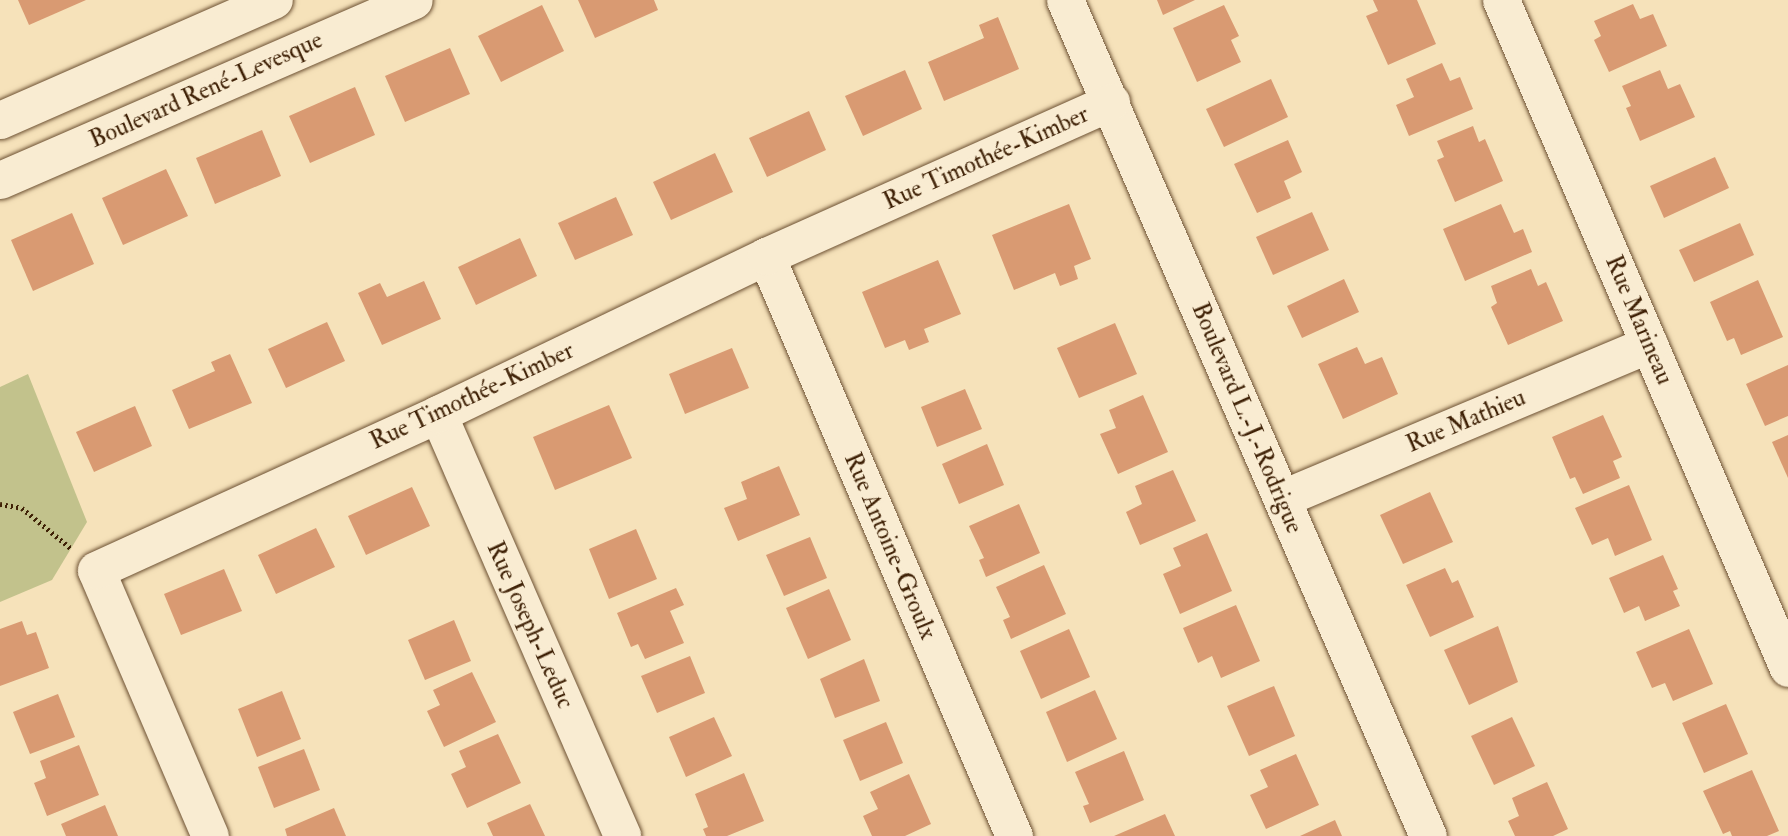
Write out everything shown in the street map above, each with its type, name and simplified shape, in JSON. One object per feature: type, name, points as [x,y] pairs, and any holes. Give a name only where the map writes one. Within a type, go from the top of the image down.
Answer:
[{"type":"street","points":[[0,120],[274,0]]},
{"type":"street","name":"Boulevard René-Levesque","points":[[0,180],[413,0]]},
{"type":"street","name":"Boulevard L.-J.-Rodrigue","points":[[1065,0],[1428,836]]},
{"type":"street","name":"Rue Marineau","points":[[1501,0],[1784,648]]},
{"type":"street","name":"Rue Timothée-Kimber","points":[[96,569],[438,414],[766,256],[1111,102]]},
{"type":"street","name":"Rue Antoine-Groulx","points":[[766,256],[1014,836]]},
{"type":"street","name":"Rue Mathieu","points":[[1283,498],[1649,344]]},
{"type":"street","name":"Rue Joseph-Leduc","points":[[438,414],[622,836]]},
{"type":"street","points":[[96,569],[210,836]]},
{"type":"path","points":[[0,504],[22,508],[96,569]]},
{"type":"green space","points":[[28,374],[87,522],[52,580],[0,602],[0,387]]},
{"type":"building","points":[[18,0],[86,0],[29,25]]},
{"type":"building","points":[[578,0],[654,0],[658,10],[595,38]]},
{"type":"building","points":[[1157,0],[1195,0],[1163,15]]},
{"type":"building","points":[[1373,0],[1417,0],[1436,44],[1388,65],[1366,16],[1378,11]]},
{"type":"building","points":[[1633,4],[1640,19],[1653,14],[1667,46],[1609,72],[1594,40],[1601,36],[1594,21]]},
{"type":"building","points":[[542,5],[564,51],[501,82],[478,36]]},
{"type":"building","points":[[1224,5],[1239,36],[1231,40],[1241,62],[1197,82],[1173,28]]},
{"type":"building","points":[[998,17],[1019,69],[944,101],[928,62],[984,38],[979,25]]},
{"type":"building","points":[[450,48],[470,94],[405,122],[385,76]]},
{"type":"building","points":[[1442,63],[1450,81],[1460,77],[1473,109],[1409,136],[1396,105],[1414,97],[1406,79]]},
{"type":"building","points":[[905,70],[922,109],[863,136],[845,96]]},
{"type":"building","points":[[1660,70],[1668,89],[1680,84],[1695,117],[1640,141],[1626,108],[1631,106],[1622,86]]},
{"type":"building","points":[[1271,79],[1288,117],[1224,147],[1206,109]]},
{"type":"building","points":[[355,87],[375,135],[310,163],[289,116]]},
{"type":"building","points":[[809,111],[826,150],[767,177],[749,138]]},
{"type":"building","points":[[1473,126],[1479,142],[1485,139],[1503,181],[1455,202],[1437,160],[1444,157],[1437,141]]},
{"type":"building","points":[[262,130],[281,176],[215,204],[196,158]]},
{"type":"building","points":[[1288,140],[1302,172],[1284,181],[1291,198],[1257,213],[1234,164]]},
{"type":"building","points":[[715,153],[733,192],[671,220],[653,182]]},
{"type":"building","points":[[1715,157],[1729,188],[1664,218],[1650,186]]},
{"type":"building","points":[[166,169],[188,216],[123,245],[102,198]]},
{"type":"building","points":[[616,197],[633,235],[575,260],[558,223]]},
{"type":"building","points":[[1069,204],[1091,259],[1074,266],[1078,279],[1060,286],[1055,273],[1014,290],[992,235]]},
{"type":"building","points":[[1501,204],[1514,233],[1523,229],[1532,252],[1465,281],[1443,229]]},
{"type":"building","points":[[1312,212],[1329,250],[1273,275],[1256,237]]},
{"type":"building","points":[[72,213],[94,264],[33,291],[11,240]]},
{"type":"building","points":[[1740,223],[1754,255],[1694,282],[1679,250]]},
{"type":"building","points":[[520,238],[537,276],[476,305],[458,267]]},
{"type":"building","points":[[938,260],[961,314],[924,329],[929,342],[909,350],[905,340],[885,348],[862,292]]},
{"type":"building","points":[[1531,269],[1538,286],[1546,282],[1563,321],[1508,345],[1491,307],[1497,303],[1491,286]]},
{"type":"building","points":[[1344,279],[1359,312],[1302,338],[1287,306]]},
{"type":"building","points":[[1758,280],[1783,337],[1741,355],[1734,338],[1727,341],[1710,302]]},
{"type":"building","points":[[424,281],[441,319],[382,345],[358,293],[380,283],[387,297]]},
{"type":"building","points":[[327,322],[345,361],[286,388],[268,349]]},
{"type":"building","points":[[1115,323],[1137,374],[1079,398],[1057,348]]},
{"type":"building","points":[[1357,347],[1365,364],[1382,357],[1398,394],[1343,419],[1318,364]]},
{"type":"building","points":[[732,348],[749,388],[685,414],[669,374]]},
{"type":"building","points":[[230,354],[252,403],[189,429],[172,390],[215,371],[211,362]]},
{"type":"building","points":[[1788,365],[1788,416],[1765,426],[1746,384]]},
{"type":"building","points":[[965,389],[982,429],[937,447],[921,407]]},
{"type":"building","points":[[1143,395],[1168,452],[1118,474],[1100,434],[1116,428],[1109,410]]},
{"type":"building","points":[[609,405],[632,458],[555,490],[533,437]]},
{"type":"building","points":[[135,406],[152,446],[94,472],[76,432]]},
{"type":"building","points":[[1603,415],[1622,457],[1613,461],[1620,478],[1583,494],[1575,477],[1570,479],[1552,437]]},
{"type":"building","points":[[1788,435],[1788,478],[1772,442]]},
{"type":"building","points":[[987,444],[1004,485],[959,504],[942,464]]},
{"type":"building","points":[[779,466],[800,515],[738,541],[724,508],[747,499],[741,482]]},
{"type":"building","points":[[1173,470],[1196,521],[1140,545],[1126,512],[1142,504],[1135,486]]},
{"type":"building","points":[[1629,485],[1652,540],[1615,556],[1608,538],[1592,545],[1575,508]]},
{"type":"building","points":[[412,487],[430,526],[366,555],[348,516]]},
{"type":"building","points":[[1430,492],[1453,542],[1403,564],[1380,515]]},
{"type":"building","points":[[1019,504],[1040,553],[986,577],[979,560],[984,558],[969,526]]},
{"type":"building","points":[[316,528],[335,567],[276,594],[258,555]]},
{"type":"building","points":[[636,529],[657,579],[609,599],[589,549]]},
{"type":"building","points":[[1207,533],[1232,591],[1180,614],[1163,574],[1181,566],[1173,548]]},
{"type":"building","points":[[810,537],[827,578],[784,596],[766,555]]},
{"type":"building","points":[[1663,555],[1678,589],[1673,591],[1680,606],[1645,621],[1639,606],[1624,613],[1609,578]]},
{"type":"building","points":[[1044,565],[1066,614],[1011,639],[1003,620],[1010,617],[996,587]]},
{"type":"building","points":[[1445,568],[1452,583],[1458,580],[1474,617],[1430,637],[1406,585]]},
{"type":"building","points":[[224,569],[242,611],[181,635],[164,594]]},
{"type":"building","points":[[676,588],[684,605],[670,611],[684,643],[645,659],[638,644],[631,647],[617,613]]},
{"type":"building","points":[[829,589],[851,640],[808,659],[786,608]]},
{"type":"building","points":[[1236,605],[1260,661],[1221,678],[1212,656],[1198,663],[1183,628]]},
{"type":"building","points":[[454,620],[471,661],[425,680],[408,640]]},
{"type":"building","points":[[22,621],[27,635],[36,632],[49,668],[0,686],[0,629]]},
{"type":"building","points":[[1498,626],[1518,682],[1469,705],[1444,650]]},
{"type":"building","points":[[1069,629],[1090,677],[1041,699],[1020,651]]},
{"type":"building","points":[[1689,629],[1713,684],[1673,701],[1665,683],[1652,688],[1636,652]]},
{"type":"building","points":[[690,656],[705,693],[657,713],[641,676]]},
{"type":"building","points":[[864,659],[880,701],[835,718],[820,679]]},
{"type":"building","points":[[472,672],[496,722],[444,747],[427,711],[440,705],[433,690]]},
{"type":"building","points":[[1274,686],[1295,736],[1249,756],[1227,706]]},
{"type":"building","points":[[1095,690],[1117,739],[1067,762],[1046,712]]},
{"type":"building","points":[[282,691],[301,739],[257,757],[238,709]]},
{"type":"building","points":[[58,694],[75,737],[30,754],[13,712]]},
{"type":"building","points":[[1726,704],[1748,754],[1704,773],[1682,723]]},
{"type":"building","points":[[714,717],[732,756],[686,777],[669,737]]},
{"type":"building","points":[[1512,717],[1535,766],[1494,785],[1471,736]]},
{"type":"building","points":[[886,722],[903,763],[860,781],[843,740]]},
{"type":"building","points":[[498,734],[521,783],[467,808],[451,774],[466,767],[459,751]]},
{"type":"building","points":[[79,745],[99,795],[47,816],[34,783],[46,778],[40,761]]},
{"type":"building","points":[[304,749],[320,790],[274,808],[258,767]]},
{"type":"building","points":[[1124,751],[1144,800],[1090,823],[1083,806],[1089,804],[1075,772]]},
{"type":"building","points":[[1296,754],[1319,805],[1266,829],[1250,795],[1268,787],[1260,770]]},
{"type":"building","points":[[1752,770],[1779,831],[1767,836],[1732,836],[1730,831],[1723,834],[1703,791]]},
{"type":"building","points":[[744,773],[764,821],[727,836],[706,836],[703,829],[708,827],[695,794]]},
{"type":"building","points":[[909,774],[931,824],[905,836],[872,836],[863,816],[878,809],[870,792]]},
{"type":"building","points":[[1547,782],[1568,829],[1553,836],[1515,836],[1508,821],[1519,816],[1512,798]]},
{"type":"building","points":[[530,804],[545,836],[493,836],[487,823]]},
{"type":"building","points":[[105,805],[118,836],[66,836],[61,824]]},
{"type":"building","points":[[334,808],[346,836],[287,836],[285,829]]},
{"type":"building","points":[[1165,814],[1175,836],[1114,836]]},
{"type":"building","points":[[1335,820],[1342,836],[1300,836]]}]
